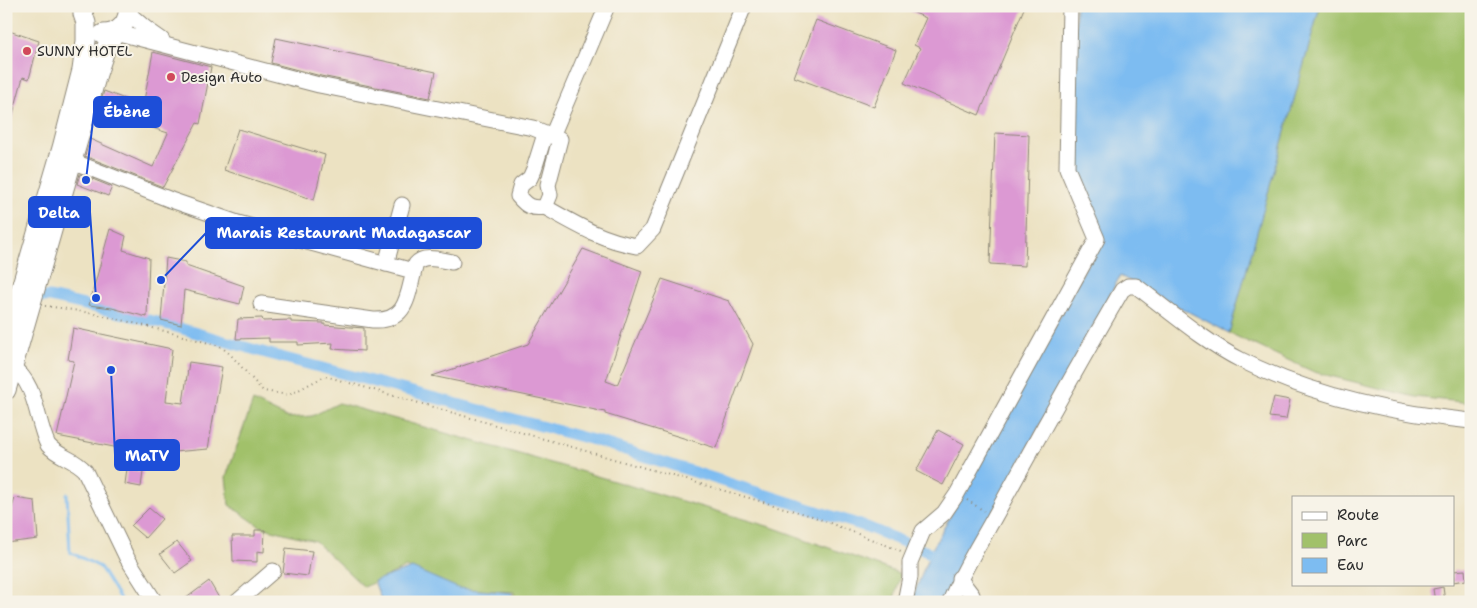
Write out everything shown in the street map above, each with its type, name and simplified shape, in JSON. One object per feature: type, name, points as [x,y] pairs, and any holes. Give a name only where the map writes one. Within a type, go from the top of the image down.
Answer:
[{"type":"main road","points":[[81,14],[97,32],[107,34],[115,32],[124,25],[129,10]]},
{"type":"main road","points":[[6,390],[13,368],[26,296],[85,52],[81,14]]},
{"type":"main road","points":[[6,339],[26,296],[72,161],[102,59],[115,32]]},
{"type":"street","points":[[607,6],[530,178],[522,185],[518,196],[524,204],[534,209],[545,207],[586,231],[617,243],[637,246],[653,229],[744,6]]},
{"type":"street","points":[[905,602],[910,577],[910,562],[923,530],[944,513],[957,494],[1096,239],[1067,168],[1070,6]]},
{"type":"street","points":[[129,10],[145,28],[174,47]]},
{"type":"street","points":[[115,32],[319,85],[524,126],[560,138],[548,185],[550,195],[545,207]]},
{"type":"street","points":[[72,161],[171,200],[238,223],[413,271]]},
{"type":"street","points":[[386,264],[402,205]]},
{"type":"street","points":[[262,304],[373,320],[392,318],[398,315],[403,308],[416,264],[422,259],[428,258],[452,262]]},
{"type":"street","points":[[950,602],[959,578],[1090,345],[1122,290],[1128,286],[1136,286],[1240,360],[1301,386],[1361,403],[1434,417],[1471,421]]},
{"type":"street","points":[[13,368],[22,375],[28,384],[48,445],[56,452],[76,462],[85,471],[127,558],[155,602]]},
{"type":"street","points":[[237,602],[273,571]]},
{"type":"street","points":[[959,578],[972,595],[974,602]]},
{"type":"path","points":[[26,296],[66,308],[131,322],[220,346],[230,354],[263,390],[289,394],[325,376],[812,516],[913,553]]},
{"type":"path","points":[[960,496],[991,515]]},
{"type":"green space","points":[[1320,6],[1471,6],[1471,403],[1415,397],[1314,372],[1229,333]]},
{"type":"green space","points":[[253,401],[288,418],[312,416],[339,403],[774,528],[901,574],[893,602],[514,602],[514,592],[459,589],[406,567],[364,587],[315,541],[261,527],[229,505],[226,477]]},
{"type":"water","points":[[1076,6],[1320,6],[1229,333],[1120,276],[945,602],[911,602],[930,553],[1102,236],[1076,170],[1074,85]]},
{"type":"water","points":[[412,568],[458,588],[512,593],[512,602],[382,602],[374,581]]},
{"type":"building","points":[[899,6],[1025,6],[979,115],[904,83],[920,48],[914,45],[926,18]]},
{"type":"building","points":[[816,20],[896,50],[874,107],[794,77]]},
{"type":"building","points":[[6,30],[39,41],[29,79],[23,77],[9,129],[6,129]]},
{"type":"building","points":[[276,38],[436,72],[430,98],[321,76],[271,63]]},
{"type":"building","points":[[153,52],[211,67],[200,124],[197,123],[163,187],[85,156],[90,139],[153,167],[168,133],[124,119],[122,125],[96,117],[104,91],[143,106]]},
{"type":"building","points":[[238,129],[325,155],[314,200],[224,170]]},
{"type":"building","points":[[995,133],[1029,135],[1025,266],[990,264]]},
{"type":"building","points":[[80,174],[112,187],[108,196],[77,184]]},
{"type":"building","points":[[110,229],[126,236],[123,250],[149,258],[147,317],[112,308],[89,305]]},
{"type":"building","points":[[583,249],[642,271],[606,381],[617,385],[662,279],[729,301],[753,344],[716,448],[605,414],[605,412],[432,376],[528,344]]},
{"type":"building","points":[[166,258],[186,262],[186,266],[244,286],[240,304],[184,290],[181,325],[161,320]]},
{"type":"building","points":[[262,318],[263,321],[291,320],[291,322],[324,323],[324,325],[364,328],[364,351],[332,349],[333,343],[298,345],[298,342],[269,342],[269,338],[236,339],[238,319]]},
{"type":"building","points":[[73,328],[172,349],[166,401],[183,403],[189,362],[222,367],[208,449],[150,454],[57,436],[74,361],[68,360]]},
{"type":"building","points":[[1274,397],[1290,400],[1286,419],[1269,417]]},
{"type":"building","points":[[938,430],[964,444],[943,485],[916,471]]},
{"type":"building","points":[[127,469],[143,472],[141,487],[125,484]]},
{"type":"building","points":[[15,498],[35,501],[38,539],[6,543],[6,527]]},
{"type":"building","points":[[149,508],[162,519],[145,538],[131,526]]},
{"type":"building","points":[[255,530],[265,530],[264,552],[257,551],[257,562],[233,561],[232,536],[255,536]]},
{"type":"building","points":[[177,542],[192,561],[175,573],[160,554]]},
{"type":"building","points":[[286,548],[312,551],[308,576],[283,573]]},
{"type":"building","points":[[1465,570],[1466,580],[1454,582],[1454,571]]},
{"type":"building","points":[[209,581],[219,598],[213,602],[181,602]]},
{"type":"building","points":[[1443,587],[1445,602],[1435,602],[1433,589]]},
{"type":"waterway","points":[[6,297],[50,297],[162,323],[266,353],[597,441],[867,527],[930,553]]},
{"type":"waterway","points":[[67,494],[70,552],[100,567],[122,602]]},
{"type":"place","name":"SUNNY HOTEL","points":[[27,51]]},
{"type":"place","name":"Design Auto","points":[[171,77]]},
{"type":"place","name":"Ébène","points":[[86,180]]},
{"type":"place","name":"Marais Restaurant Madagascar","points":[[161,280]]},
{"type":"place","name":"Delta","points":[[96,298]]},
{"type":"place","name":"MaTV","points":[[111,370]]}]
